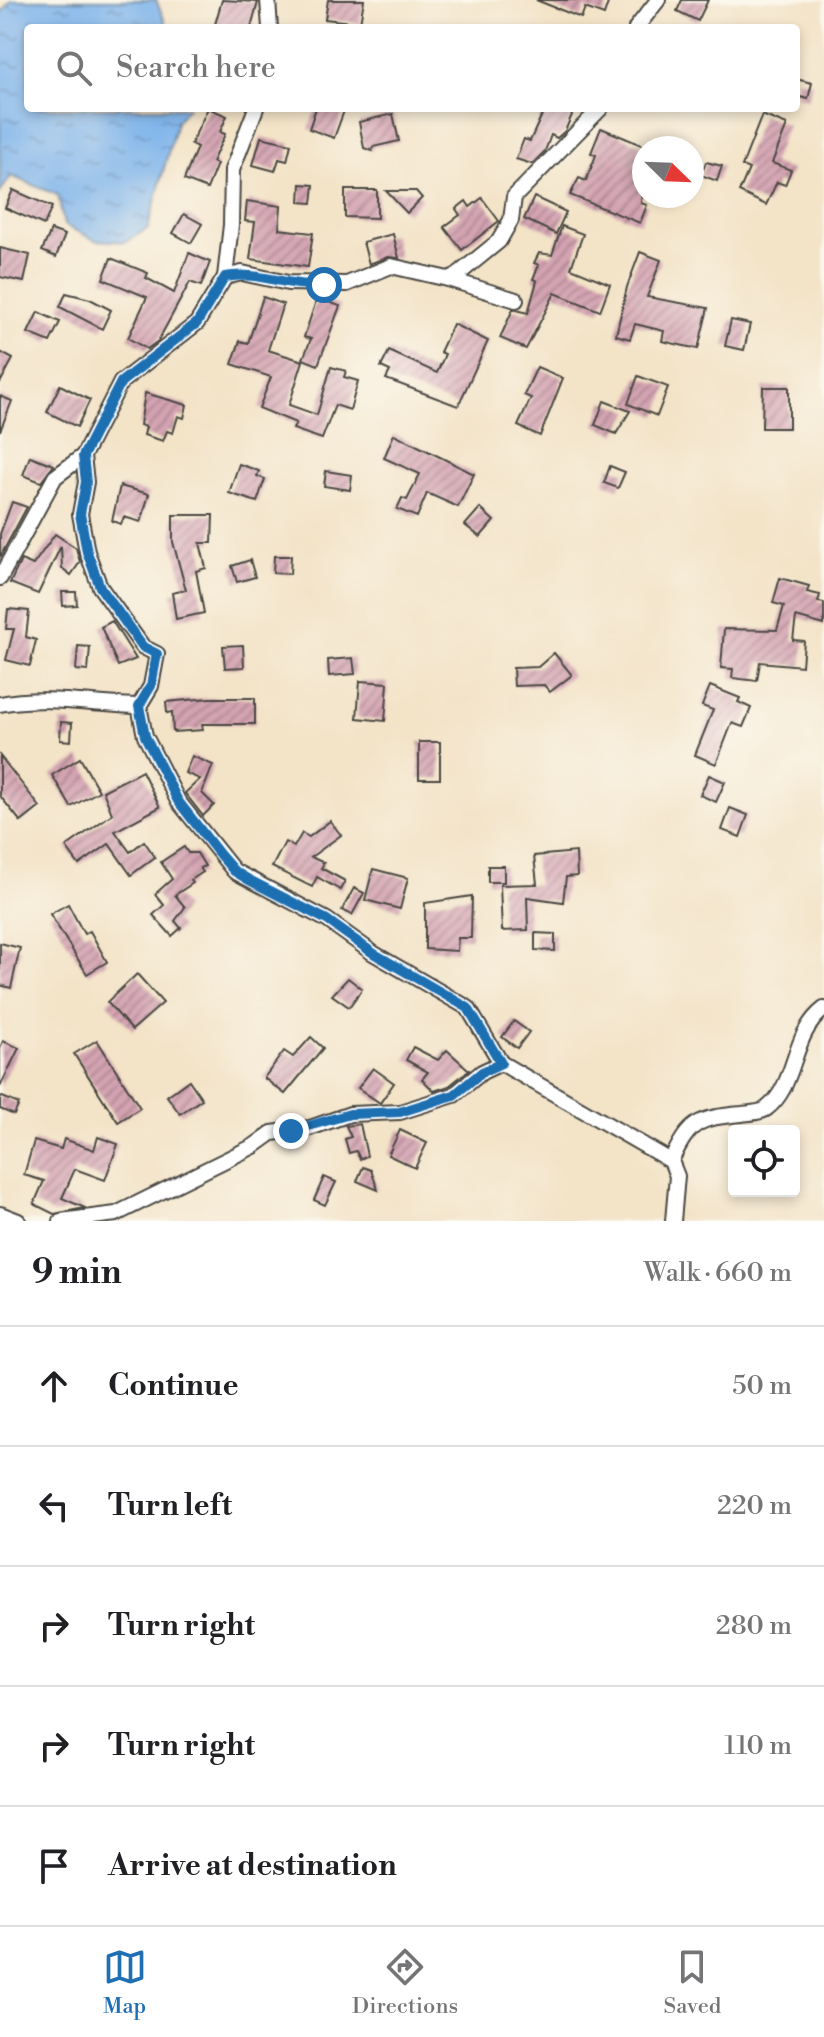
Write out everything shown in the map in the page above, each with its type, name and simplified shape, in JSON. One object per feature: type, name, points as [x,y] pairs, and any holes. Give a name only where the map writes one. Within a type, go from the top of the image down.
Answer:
[{"type":"street","points":[[268,0],[270,24]]},
{"type":"street","points":[[639,24],[658,0]]},
{"type":"street","points":[[0,578],[9,554],[55,477],[83,456],[121,382],[197,323],[225,277],[232,170],[254,112]]},
{"type":"street","points":[[448,279],[467,271],[499,241],[511,220],[514,197],[597,112]]},
{"type":"street","points":[[225,277],[242,273],[288,283],[347,284],[391,266],[448,279],[516,300]]},
{"type":"street","points":[[83,456],[86,482],[80,514],[87,552],[100,587],[143,647],[157,654],[151,686],[139,706],[145,736],[178,801],[234,871],[327,920],[373,953],[468,1008],[501,1063],[671,1161],[677,1176],[673,1221]]},
{"type":"street","points":[[0,704],[39,699],[78,705],[139,706]]},
{"type":"street","points":[[671,1161],[683,1136],[702,1118],[763,1111],[781,1094],[807,1022],[824,1009]]},
{"type":"street","points":[[61,1221],[116,1214],[254,1146],[272,1133],[310,1128],[350,1114],[400,1112],[454,1095],[482,1072],[501,1063]]},
{"type":"street","points":[[0,1214],[18,1221]]},
{"type":"water","points":[[11,0],[156,0],[166,24],[24,24],[24,112],[184,112],[177,120],[148,228],[126,242],[95,240],[64,225],[58,195],[11,176],[0,193],[0,15]]},
{"type":"building","points":[[222,0],[258,2],[252,24],[215,24]]},
{"type":"building","points":[[328,0],[364,0],[360,23],[325,19]]},
{"type":"building","points":[[536,0],[609,0],[604,15],[585,8],[581,18]]},
{"type":"building","points":[[682,0],[708,0],[698,21],[677,11]]},
{"type":"building","points":[[800,80],[812,83],[808,99],[800,97]]},
{"type":"building","points":[[206,112],[227,116],[220,132],[225,134],[212,162],[217,164],[207,189],[184,180],[197,147],[191,144]]},
{"type":"building","points":[[315,112],[344,112],[334,138],[309,129]]},
{"type":"building","points":[[543,112],[573,112],[565,131],[557,138],[551,135],[545,151],[532,164],[516,159],[524,139],[530,141]]},
{"type":"building","points":[[393,114],[399,141],[373,147],[372,151],[364,148],[359,122]]},
{"type":"building","points":[[762,115],[787,125],[772,163],[791,170],[785,185],[777,182],[766,205],[739,192],[749,169],[742,166]]},
{"type":"building","points":[[601,128],[632,141],[632,208],[646,208],[640,223],[570,195],[579,178],[586,181],[596,155],[591,153]]},
{"type":"building","points":[[261,137],[291,144],[287,161],[279,159],[275,171],[253,165]]},
{"type":"building","points":[[706,162],[722,166],[717,181],[704,176]]},
{"type":"building","points":[[301,184],[314,185],[312,203],[300,202]]},
{"type":"building","points":[[13,190],[52,207],[44,225],[5,208]]},
{"type":"building","points":[[345,190],[377,190],[377,218],[345,217]]},
{"type":"building","points":[[386,191],[416,191],[422,198],[407,213]]},
{"type":"building","points":[[534,197],[566,212],[556,234],[524,219]]},
{"type":"building","points":[[482,198],[499,221],[462,250],[444,227],[460,215],[456,209],[466,201],[470,207]]},
{"type":"building","points":[[247,201],[281,206],[279,229],[313,233],[308,267],[250,259],[255,222],[245,221]]},
{"type":"building","points":[[184,214],[202,224],[191,243],[173,233]]},
{"type":"building","points":[[562,226],[583,234],[571,268],[610,284],[600,311],[555,293],[526,349],[500,338],[513,309],[528,313],[537,281],[533,279],[539,265],[534,263],[539,253],[552,255]]},
{"type":"building","points":[[51,230],[65,235],[56,257],[42,251]]},
{"type":"building","points":[[393,234],[399,258],[388,257],[369,264],[363,242]]},
{"type":"building","points":[[0,248],[30,255],[24,282],[0,277]]},
{"type":"building","points":[[640,252],[661,260],[647,297],[708,308],[698,349],[662,341],[664,331],[635,324],[630,339],[616,335],[627,287]]},
{"type":"building","points":[[189,253],[210,262],[201,286],[190,282],[158,341],[147,349],[128,338],[147,297],[103,279],[111,258],[148,273],[146,278],[174,293]]},
{"type":"building","points":[[66,293],[90,299],[111,310],[102,329],[60,307]]},
{"type":"building","points":[[263,297],[283,304],[268,350],[303,361],[289,405],[317,415],[331,367],[346,371],[344,377],[358,381],[350,410],[335,405],[322,439],[293,429],[296,423],[259,408],[271,377],[232,364],[240,341],[248,343]]},
{"type":"building","points":[[317,298],[340,306],[318,365],[303,359],[311,339],[304,337]]},
{"type":"building","points":[[38,312],[60,322],[50,342],[28,333]]},
{"type":"building","points":[[731,320],[750,324],[744,350],[725,346]]},
{"type":"building","points":[[453,324],[488,341],[458,406],[386,379],[390,371],[381,367],[389,351],[437,373],[445,354],[440,352]]},
{"type":"building","points":[[0,352],[13,359],[0,383]]},
{"type":"building","points":[[537,367],[563,378],[540,436],[518,426],[531,398],[524,395]]},
{"type":"building","points":[[638,376],[668,387],[657,416],[628,404]]},
{"type":"building","points":[[60,385],[90,400],[77,427],[47,412]]},
{"type":"building","points":[[763,387],[789,387],[789,428],[762,428]]},
{"type":"building","points":[[145,393],[187,405],[184,418],[178,416],[173,433],[167,431],[163,441],[144,435],[146,427],[140,425]]},
{"type":"building","points":[[0,396],[12,401],[0,431]]},
{"type":"building","points":[[604,401],[630,411],[616,434],[595,425]]},
{"type":"building","points":[[394,434],[474,474],[458,507],[427,493],[417,517],[397,509],[402,498],[407,500],[420,474],[384,458]]},
{"type":"building","points":[[30,456],[54,465],[41,482],[23,475]]},
{"type":"building","points":[[239,464],[259,471],[257,476],[265,479],[257,502],[229,493]]},
{"type":"building","points":[[610,466],[625,472],[618,488],[604,483]]},
{"type":"building","points":[[326,471],[352,475],[350,490],[324,486]]},
{"type":"building","points":[[120,486],[149,494],[141,522],[124,517],[121,524],[112,521]]},
{"type":"building","points":[[12,502],[27,507],[0,557],[0,534]]},
{"type":"building","points":[[480,508],[494,521],[480,537],[465,525]]},
{"type":"building","points":[[173,515],[213,515],[212,543],[200,543],[206,568],[196,571],[204,613],[176,619],[172,593],[186,590],[173,542]]},
{"type":"building","points":[[55,534],[76,548],[80,562],[71,575],[62,568],[61,546],[38,594],[10,583],[21,560],[33,565]]},
{"type":"building","points":[[274,556],[291,556],[290,574],[273,573]]},
{"type":"building","points":[[250,560],[255,577],[237,582],[232,566]]},
{"type":"building","points":[[780,578],[809,586],[807,592],[820,595],[818,602],[824,603],[824,625],[796,617],[793,640],[804,641],[802,666],[760,662],[757,681],[732,678],[733,669],[721,668],[724,629],[777,630],[784,606],[773,603]]},
{"type":"building","points":[[62,592],[76,592],[77,605],[63,606]]},
{"type":"building","points":[[8,609],[29,611],[26,637],[36,640],[30,666],[6,660],[14,629],[6,629]]},
{"type":"building","points":[[112,621],[136,659],[118,666],[101,627]]},
{"type":"building","points":[[243,645],[244,667],[225,668],[223,646]]},
{"type":"building","points":[[78,646],[90,647],[88,671],[76,670]]},
{"type":"building","points":[[554,653],[572,675],[550,692],[544,685],[514,686],[513,668],[538,667]]},
{"type":"building","points":[[353,658],[355,674],[329,676],[328,660]]},
{"type":"building","points":[[360,681],[388,683],[385,721],[357,718]]},
{"type":"building","points":[[710,686],[740,698],[738,702],[751,708],[743,727],[732,723],[716,764],[695,755],[713,710],[702,706]]},
{"type":"building","points":[[255,698],[255,724],[202,724],[203,730],[173,732],[172,712],[167,713],[166,702]]},
{"type":"building","points":[[61,722],[72,723],[71,741],[60,740]]},
{"type":"building","points":[[419,742],[440,742],[440,779],[419,779]]},
{"type":"building","points":[[0,756],[40,807],[21,822],[0,796]]},
{"type":"building","points":[[192,756],[213,765],[202,793],[214,805],[203,816],[185,793],[200,779],[185,773]]},
{"type":"building","points":[[80,758],[99,791],[71,807],[52,775]]},
{"type":"building","points":[[142,771],[160,807],[115,831],[130,852],[144,841],[155,857],[131,875],[109,844],[79,865],[66,847],[112,814],[103,791]]},
{"type":"building","points":[[709,775],[725,782],[716,802],[700,795]]},
{"type":"building","points":[[730,808],[748,815],[740,837],[722,830]]},
{"type":"building","points":[[330,821],[341,835],[311,857],[324,863],[321,868],[345,881],[340,890],[317,877],[312,887],[272,867],[285,842],[294,847],[302,833],[309,837]]},
{"type":"building","points":[[184,847],[188,853],[197,853],[205,866],[200,868],[203,872],[191,880],[193,883],[175,895],[185,907],[175,921],[181,928],[172,936],[153,915],[164,905],[155,894],[172,879],[161,862]]},
{"type":"building","points":[[576,852],[577,876],[566,877],[563,902],[527,897],[528,930],[502,931],[500,885],[537,884],[534,856]]},
{"type":"building","points":[[488,866],[504,866],[504,882],[488,882]]},
{"type":"building","points":[[373,869],[408,878],[400,909],[365,900]]},
{"type":"building","points":[[354,888],[364,893],[352,915],[342,910]]},
{"type":"building","points":[[472,896],[471,938],[458,938],[457,951],[425,949],[425,903]]},
{"type":"building","points":[[68,904],[84,934],[90,931],[107,962],[87,974],[50,914]]},
{"type":"building","points":[[535,933],[555,934],[555,951],[535,950]]},
{"type":"building","points":[[0,943],[20,948],[11,988],[0,985]]},
{"type":"building","points":[[137,974],[163,1003],[132,1030],[107,1002]]},
{"type":"building","points":[[348,978],[362,989],[349,1007],[332,995]]},
{"type":"building","points":[[514,1021],[529,1032],[517,1048],[502,1037]]},
{"type":"building","points":[[311,1037],[323,1048],[285,1094],[264,1078],[284,1051],[293,1057]]},
{"type":"building","points":[[97,1040],[140,1108],[118,1122],[74,1054]]},
{"type":"building","points":[[3,1041],[19,1048],[0,1087],[0,1048]]},
{"type":"building","points":[[413,1047],[438,1060],[447,1050],[469,1070],[449,1086],[434,1091],[422,1079],[428,1072],[406,1060]]},
{"type":"building","points":[[373,1068],[394,1083],[380,1103],[358,1088]]},
{"type":"building","points":[[189,1080],[202,1099],[180,1114],[167,1096]]},
{"type":"building","points":[[0,1096],[19,1104],[14,1115],[0,1109]]},
{"type":"building","points":[[360,1124],[367,1156],[360,1159],[356,1151],[349,1153],[345,1139],[351,1137],[346,1126]]},
{"type":"building","points":[[400,1130],[427,1143],[415,1168],[388,1155]]},
{"type":"building","points":[[98,1137],[118,1144],[105,1180],[75,1169],[62,1198],[85,1208],[54,1214],[34,1204],[44,1181],[24,1175],[34,1141],[61,1149],[64,1139],[94,1150]]},
{"type":"building","points":[[363,1167],[371,1170],[378,1190],[357,1181]]},
{"type":"building","points":[[324,1177],[336,1182],[325,1205],[314,1200]]},
{"type":"route","points":[[291,1131],[350,1114],[400,1112],[454,1095],[482,1072],[501,1063],[478,1020],[468,1008],[373,953],[327,920],[234,871],[196,826],[178,801],[141,724],[139,706],[151,686],[157,654],[143,647],[100,587],[87,552],[80,514],[86,482],[83,456],[114,392],[129,373],[184,336],[197,323],[225,277],[242,273],[288,283],[324,285]]}]
